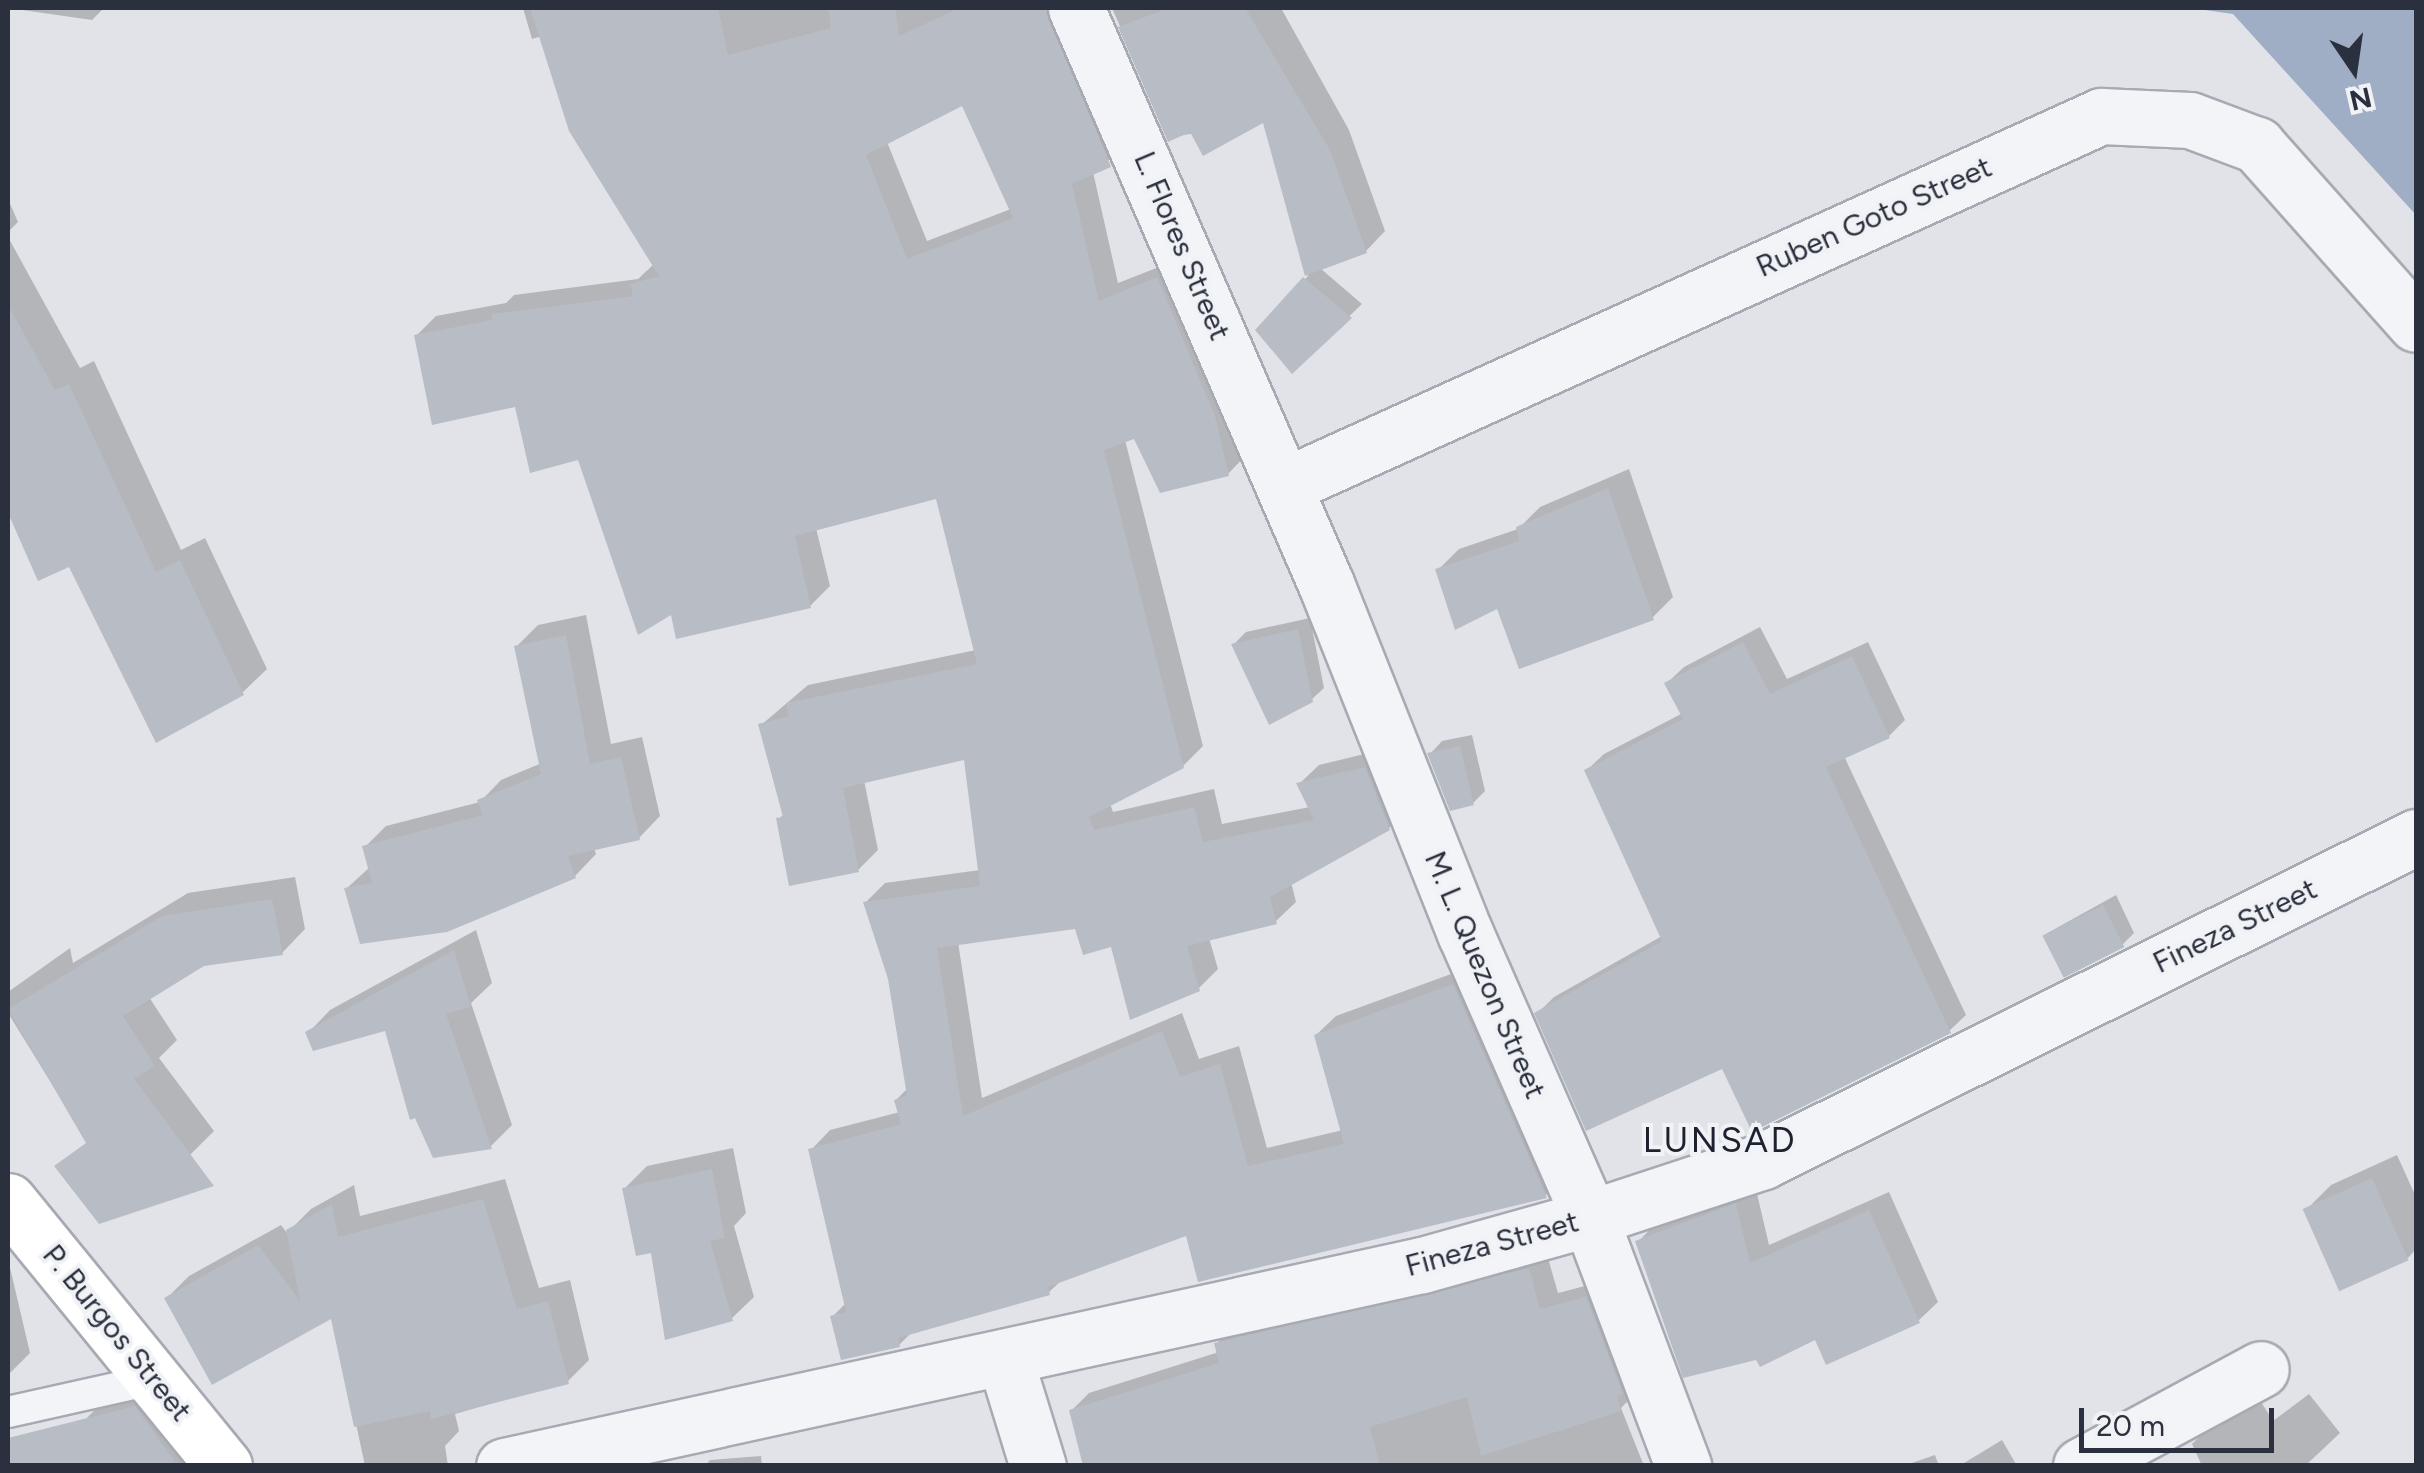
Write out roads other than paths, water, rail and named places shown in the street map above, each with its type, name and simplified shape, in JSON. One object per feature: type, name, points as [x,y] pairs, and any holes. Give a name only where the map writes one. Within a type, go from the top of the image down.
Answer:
[{"type":"street","name":"L. Flores Street","points":[[1076,8],[1284,486]]},
{"type":"street","name":"Ruben Goto Street","points":[[1284,486],[2101,116],[2190,120],[2257,145],[2416,324]]},
{"type":"street","name":"M. L. Quezon Street","points":[[1284,486],[1465,934],[1590,1218],[1683,1466]]},
{"type":"street","name":"Fineza Street","points":[[504,1466],[1422,1265],[1590,1218],[1763,1161],[2416,837]]},
{"type":"street","name":"P. Burgos Street","points":[[8,1201],[224,1466]]},
{"type":"street","points":[[1005,1359],[1038,1466]]},
{"type":"street","points":[[2080,1466],[2261,1370]]},
{"type":"lane","points":[[8,1412],[156,1379]]},
{"type":"water","points":[[2191,8],[2416,8],[2416,215],[2233,14]]},
{"type":"district","name":"LUNSAD","points":[[1720,1140]]}]
